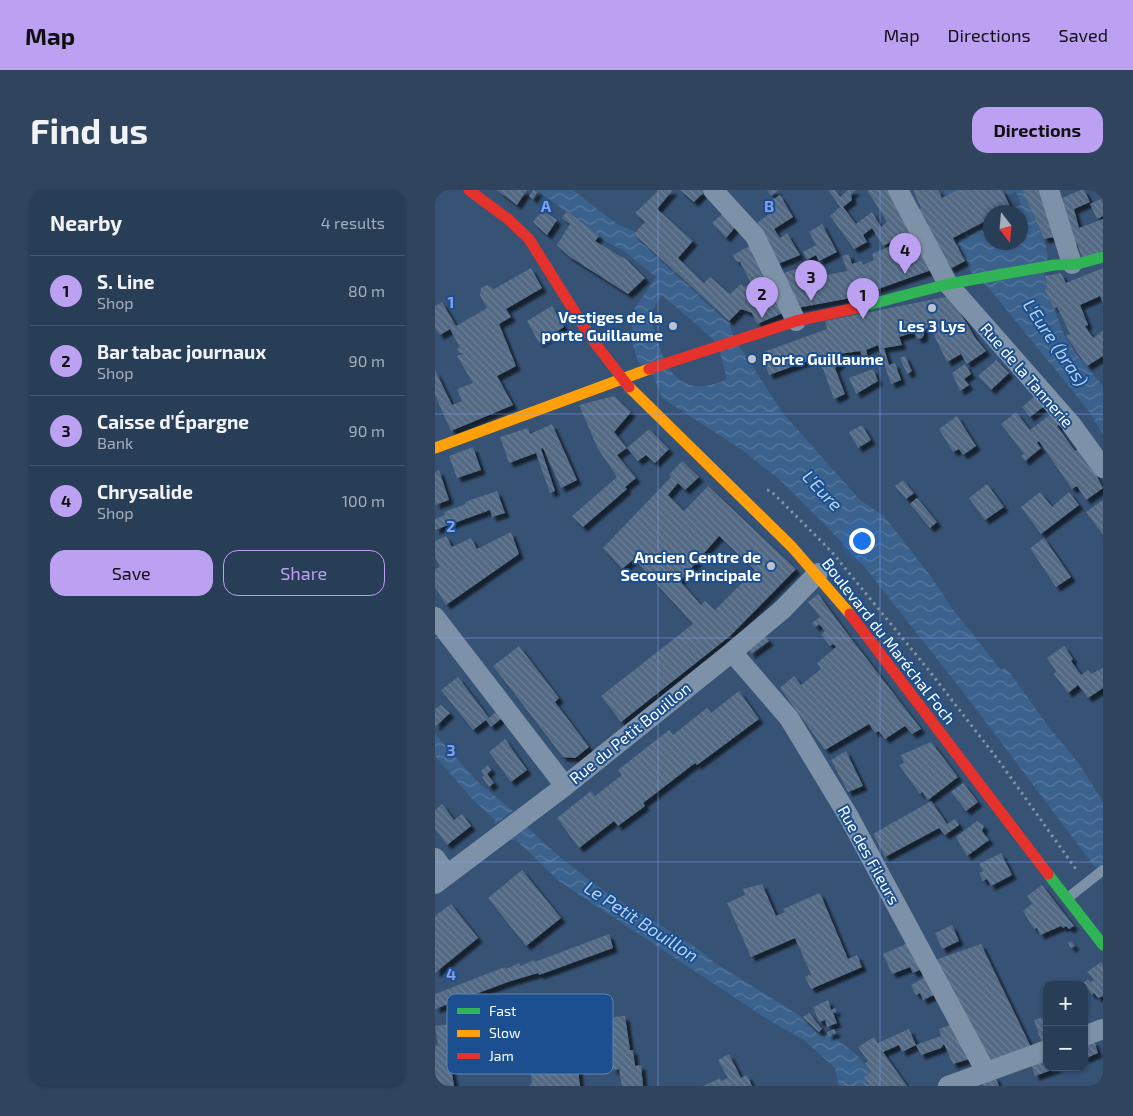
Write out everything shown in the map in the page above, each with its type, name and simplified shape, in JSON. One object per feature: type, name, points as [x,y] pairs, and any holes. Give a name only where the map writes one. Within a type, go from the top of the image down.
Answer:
[{"type":"main road","name":"Boulevard du Maréchal Foch","points":[[469,190],[507,219],[529,239],[591,338],[602,362],[818,574],[846,607],[1103,945]]},
{"type":"main road","points":[[435,448],[553,403],[623,381],[644,371],[795,321],[882,303],[947,284],[1103,257]]},
{"type":"main road","points":[[553,403],[575,384]]},
{"type":"street","points":[[713,190],[755,236],[795,321]]},
{"type":"street","name":"Rue de la Tannerie","points":[[898,190],[947,284],[1071,424],[1103,468]]},
{"type":"street","points":[[1049,190],[1063,265]]},
{"type":"street","name":"Rue du Petit Bouillon","points":[[439,872],[503,833],[565,786],[732,652],[783,609],[818,574]]},
{"type":"street","points":[[435,617],[565,786]]},
{"type":"street","name":"Rue des Fileurs","points":[[732,652],[789,718],[849,817],[985,1072]]},
{"type":"street","points":[[1088,1035],[1103,1029]]},
{"type":"street","points":[[948,1086],[1043,1051]]},
{"type":"lane","points":[[1068,898],[1101,871]]},
{"type":"water","name":"L'Eure","points":[[537,190],[573,190],[617,224],[636,232],[634,234],[730,322],[731,331],[735,339],[745,355],[752,357],[753,363],[751,364],[782,412],[860,500],[884,516],[932,578],[951,607],[1001,670],[1005,668],[1010,673],[1048,726],[1079,764],[1103,802],[1103,868],[1094,866],[967,697],[867,570],[831,531],[781,481],[742,450],[662,398],[654,377],[638,361],[633,346],[632,325],[635,308],[656,277],[624,251],[605,241]],"holes":[[[662,295],[713,339],[720,353],[727,379],[708,385],[693,386],[681,381],[672,372],[664,359],[650,314]]]},
{"type":"water","name":"L'Eure (bras)","points":[[943,190],[980,190],[986,205],[983,205],[983,250],[1028,250],[1028,205],[1021,205],[1016,192],[1007,195],[1005,190],[1022,190],[1044,240],[1048,256],[1044,276],[1047,285],[1045,290],[1064,335],[1077,355],[1103,386],[1103,434],[1088,410],[988,287],[971,272],[955,241],[965,235]]},
{"type":"water","points":[[435,734],[477,781],[513,811],[496,824],[494,823],[496,821],[474,801],[435,756]]},
{"type":"water","name":"Le Petit Bouillon","points":[[527,824],[528,828],[562,859],[603,890],[694,946],[717,964],[797,1014],[820,1036],[831,1035],[857,1055],[871,1072],[864,1077],[870,1086],[839,1086],[835,1068],[804,1040],[770,1021],[560,882],[515,839],[512,841],[510,837]]},
{"type":"building","points":[[497,190],[527,190],[517,205]]},
{"type":"building","points":[[533,190],[538,191],[533,199],[529,196]]},
{"type":"building","points":[[659,190],[673,190],[657,209],[693,241],[678,258],[704,283],[710,277],[730,294],[741,284],[744,287],[751,283],[740,262],[736,261],[733,255],[753,244],[785,312],[757,324],[752,313],[741,309],[729,321],[634,234],[645,222],[635,213]]},
{"type":"building","points":[[680,190],[706,190],[694,202]]},
{"type":"building","points":[[767,190],[779,190],[771,196]]},
{"type":"building","points":[[828,190],[835,190],[840,197],[848,190],[856,190],[851,194],[852,200],[843,207],[856,224],[872,212],[881,227],[887,222],[867,190],[891,190],[934,269],[856,297],[797,308],[781,274],[805,266],[808,274],[815,273],[816,277],[847,271],[842,256],[849,254],[852,264],[861,261],[863,265],[874,260],[872,254],[893,245],[891,242],[883,246],[872,228],[863,235],[867,242],[854,249],[830,216],[840,207]]},
{"type":"building","points":[[913,190],[938,190],[942,198],[957,190],[1002,190],[1010,205],[983,205],[983,222],[953,238],[965,261],[950,269],[918,210],[921,208]]},
{"type":"building","points":[[1022,190],[1046,190],[1059,236],[1044,239]]},
{"type":"building","points":[[1084,190],[1090,202],[1074,209],[1079,228],[1103,219],[1103,251],[1083,259],[1077,244],[1073,246],[1055,201]]},
{"type":"building","points":[[780,195],[793,217],[774,229],[780,238],[787,233],[800,255],[778,264],[755,224],[775,210],[770,201]]},
{"type":"building","points":[[1103,198],[1103,216],[1097,219],[1090,204]]},
{"type":"building","points":[[567,211],[599,236],[595,241],[624,257],[645,278],[628,294],[570,257],[557,245],[570,224],[562,218]]},
{"type":"building","points":[[726,211],[737,225],[726,238],[712,223]]},
{"type":"building","points":[[545,212],[557,220],[547,235],[533,222],[540,213],[543,215]]},
{"type":"building","points":[[822,224],[837,252],[819,261],[816,255],[807,260],[803,252],[816,245],[809,232]]},
{"type":"building","points":[[531,268],[542,288],[506,309],[511,317],[499,324],[516,366],[497,376],[513,405],[451,431],[435,395],[435,370],[452,405],[462,401],[457,389],[473,383],[457,356],[464,353],[459,353],[457,349],[460,348],[450,329],[440,335],[435,328],[435,306],[442,302],[456,326],[487,308],[480,295],[481,288],[487,285],[494,289]]},
{"type":"building","points":[[1103,268],[1103,303],[1100,296],[1080,305],[1088,325],[1085,326],[1093,338],[1103,331],[1103,356],[1087,366],[1066,336],[1070,334],[1057,307],[1054,308],[1045,290],[1047,285],[1045,276],[1061,273],[1066,283]]},
{"type":"building","points":[[950,296],[976,339],[986,351],[967,364],[961,354],[947,362],[930,327],[923,330],[924,335],[922,338],[917,339],[914,332],[899,337],[902,345],[884,348],[889,365],[895,363],[901,380],[891,384],[878,345],[866,350],[869,361],[865,362],[860,351],[839,354],[841,362],[835,368],[845,394],[834,399],[822,366],[824,365],[821,356],[769,375],[761,353],[827,329],[825,321]]},
{"type":"building","points":[[552,306],[564,327],[539,343],[527,321]]},
{"type":"building","points":[[905,356],[912,371],[907,374],[900,358]]},
{"type":"building","points":[[996,360],[1009,373],[991,390],[978,376]]},
{"type":"building","points":[[965,364],[971,374],[964,379],[969,385],[960,391],[952,373]]},
{"type":"building","points":[[873,369],[878,381],[856,394],[849,378]]},
{"type":"building","points":[[614,396],[631,412],[614,432],[627,448],[617,455],[636,478],[625,487],[627,489],[583,527],[572,516],[617,477],[598,449],[579,405]]},
{"type":"building","points":[[1034,397],[1043,407],[1030,417],[1022,407]]},
{"type":"building","points":[[1016,412],[1030,430],[1051,414],[1060,424],[1057,426],[1075,451],[1078,449],[1095,473],[1103,488],[1086,500],[1077,486],[1072,489],[1039,441],[1037,443],[1041,448],[1025,461],[1021,456],[1024,454],[1001,424]]},
{"type":"building","points":[[957,416],[976,446],[963,455],[959,449],[953,452],[939,429]]},
{"type":"building","points":[[552,424],[577,480],[561,488],[543,448],[541,449],[555,491],[550,493],[536,453],[509,463],[500,437],[528,428],[530,434]]},
{"type":"building","points":[[862,425],[871,440],[858,448],[849,432]]},
{"type":"building","points":[[649,429],[669,449],[655,463],[646,455],[638,461],[627,448]]},
{"type":"building","points":[[473,447],[481,470],[457,478],[449,456]]},
{"type":"building","points":[[682,461],[699,477],[685,490],[678,483],[668,495],[684,511],[708,486],[796,569],[730,636],[621,722],[601,696],[693,624],[634,559],[622,569],[603,548],[671,477],[669,475]],"holes":[[[719,536],[755,570],[715,610],[705,601],[701,605],[680,581]]]},
{"type":"building","points":[[439,470],[449,500],[435,505],[435,472]]},
{"type":"building","points":[[903,480],[914,493],[906,499],[895,486]]},
{"type":"building","points":[[987,484],[1004,507],[985,520],[969,498]]},
{"type":"building","points":[[497,491],[505,513],[492,517],[490,510],[435,530],[435,519],[445,515],[444,512],[466,504],[465,502]]},
{"type":"building","points":[[1040,492],[1052,507],[1069,492],[1079,505],[1041,534],[1021,507]]},
{"type":"building","points":[[917,498],[937,522],[930,528],[910,504]]},
{"type":"building","points":[[1103,500],[1103,535],[1086,512]]},
{"type":"building","points":[[511,532],[519,554],[446,605],[435,587],[435,569],[440,567],[435,557],[435,541],[446,536],[452,547],[471,538],[477,549]]},
{"type":"building","points":[[1044,538],[1071,577],[1056,587],[1030,548]]},
{"type":"building","points":[[818,594],[921,729],[912,734],[905,726],[885,739],[879,731],[875,733],[869,724],[825,750],[780,688],[794,676],[801,685],[821,669],[817,663],[836,647],[833,644],[830,646],[821,634],[825,631],[819,624],[815,627],[812,623],[820,617],[808,602]]},
{"type":"building","points":[[765,636],[769,641],[751,654],[749,649]]},
{"type":"building","points":[[519,646],[559,698],[555,702],[589,747],[575,758],[563,757],[493,666]]},
{"type":"building","points":[[1064,646],[1073,659],[1071,661],[1081,675],[1088,670],[1091,674],[1103,668],[1103,688],[1088,698],[1078,685],[1068,693],[1054,674],[1056,671],[1047,658]]},
{"type":"building","points":[[458,677],[489,718],[497,711],[502,718],[491,727],[486,720],[473,730],[441,690]]},
{"type":"building","points":[[739,691],[759,719],[697,765],[695,763],[643,803],[645,806],[618,826],[614,821],[579,848],[557,818],[591,791],[595,796],[622,775],[618,770],[669,730],[673,735],[707,708],[711,713]]},
{"type":"building","points":[[441,705],[450,713],[435,727],[435,709]]},
{"type":"building","points":[[505,739],[527,770],[511,782],[489,752]]},
{"type":"building","points":[[931,742],[958,777],[928,800],[922,792],[920,794],[899,765],[904,763],[901,755]]},
{"type":"building","points":[[846,751],[863,786],[848,792],[831,760]]},
{"type":"building","points":[[488,765],[491,770],[487,774],[494,783],[489,787],[482,777],[484,776],[481,771]]},
{"type":"building","points":[[963,783],[978,802],[966,811],[951,792]]},
{"type":"building","points":[[931,801],[947,824],[955,819],[959,825],[945,835],[939,828],[885,857],[873,834]]},
{"type":"building","points":[[442,804],[454,820],[462,814],[471,826],[447,845],[435,829],[435,810]]},
{"type":"building","points":[[977,821],[984,826],[982,831],[989,840],[967,856],[956,837]]},
{"type":"building","points":[[1001,853],[1012,875],[991,886],[987,879],[983,881],[979,873],[983,871],[979,864]]},
{"type":"building","points":[[522,870],[561,918],[526,946],[488,898]]},
{"type":"building","points":[[762,884],[776,916],[785,912],[783,909],[820,893],[848,959],[857,955],[862,967],[811,989],[805,977],[811,974],[795,938],[751,957],[727,903],[745,895],[743,889]]},
{"type":"building","points":[[1042,885],[1074,926],[1069,929],[1066,926],[1063,928],[1061,926],[1040,935],[1037,928],[1034,929],[1023,911],[1032,904],[1027,896]]},
{"type":"building","points":[[451,904],[478,938],[435,973],[435,916]]},
{"type":"building","points":[[952,925],[959,941],[942,949],[935,933]]},
{"type":"building","points":[[609,934],[613,948],[539,975],[538,973],[511,981],[476,994],[447,994],[447,1005],[435,1009],[435,994],[505,967],[506,969],[519,963],[520,966],[534,960],[535,962]]},
{"type":"building","points":[[1071,941],[1075,946],[1071,948],[1068,943]]},
{"type":"building","points":[[908,943],[922,969],[913,973],[910,967],[892,974],[883,954]]},
{"type":"building","points":[[981,944],[1031,1047],[990,1062],[935,960]]},
{"type":"building","points":[[1101,962],[1103,965],[1103,996],[1098,998],[1094,993],[1092,995],[1088,990],[1088,981],[1086,981],[1088,979],[1090,982],[1094,980],[1087,972]]},
{"type":"building","points":[[926,977],[936,994],[923,1000],[920,993],[916,995],[911,985]]},
{"type":"building","points":[[828,1000],[831,1010],[835,1008],[836,1012],[833,1013],[837,1023],[827,1027],[825,1020],[819,1022],[813,1007]]},
{"type":"building","points":[[809,1013],[822,1029],[819,1032],[803,1017]]},
{"type":"building","points":[[625,1016],[630,1050],[633,1050],[635,1066],[641,1065],[643,1086],[622,1086],[619,1069],[613,1070],[613,1017]]},
{"type":"building","points":[[1043,1017],[1042,1044],[1034,1020]]},
{"type":"building","points":[[953,1024],[969,1059],[953,1064],[944,1044],[941,1048],[921,1055],[916,1045],[941,1036],[939,1029]]},
{"type":"building","points":[[447,1025],[447,1074],[452,1074],[454,1086],[435,1086],[435,1047],[438,1045],[435,1026]]},
{"type":"building","points":[[834,1029],[836,1033],[828,1036],[827,1032]]},
{"type":"building","points":[[909,1029],[916,1045],[902,1052],[899,1045],[883,1052],[907,1086],[870,1086],[864,1077],[871,1072],[865,1063],[868,1061],[858,1047],[874,1037],[878,1043]]},
{"type":"building","points":[[1094,1041],[1098,1053],[1088,1057],[1088,1043]]},
{"type":"building","points":[[729,1054],[741,1078],[747,1075],[752,1086],[703,1086],[720,1078],[721,1081],[728,1078],[718,1060]]},
{"type":"building","points":[[1043,1060],[1043,1071],[1049,1071],[1035,1076],[1031,1064]]},
{"type":"building","points":[[531,1074],[579,1074],[580,1086],[529,1086],[532,1083]]},
{"type":"building","points":[[995,1076],[999,1086],[983,1086],[981,1081]]},
{"type":"traffic: fast","points":[[856,308],[948,284],[1054,265],[1077,264],[1103,257]]},
{"type":"traffic: fast","points":[[1048,874],[1103,945]]},
{"type":"traffic: slow","points":[[435,448],[649,369]]},
{"type":"traffic: slow","points":[[629,387],[792,547],[850,614]]},
{"type":"traffic: jam","points":[[469,190],[508,219],[529,239],[591,338],[629,387]]},
{"type":"traffic: jam","points":[[649,369],[796,321],[856,308]]},
{"type":"traffic: jam","points":[[850,614],[1048,874]]},
{"type":"place","name":"Chrysalide","points":[[905,274]]},
{"type":"place","name":"Caisse d'Épargne","points":[[811,301]]},
{"type":"place","name":"Les 3 Lys","points":[[932,308]]},
{"type":"place","name":"Bar tabac journaux","points":[[762,318]]},
{"type":"place","name":"S. Line","points":[[863,319]]},
{"type":"place","name":"Vestiges de la porte Guillaume","points":[[673,326]]},
{"type":"place","name":"Porte Guillaume","points":[[752,359]]},
{"type":"place","name":"Ancien Centre de Secours Principale","points":[[771,566]]}]
